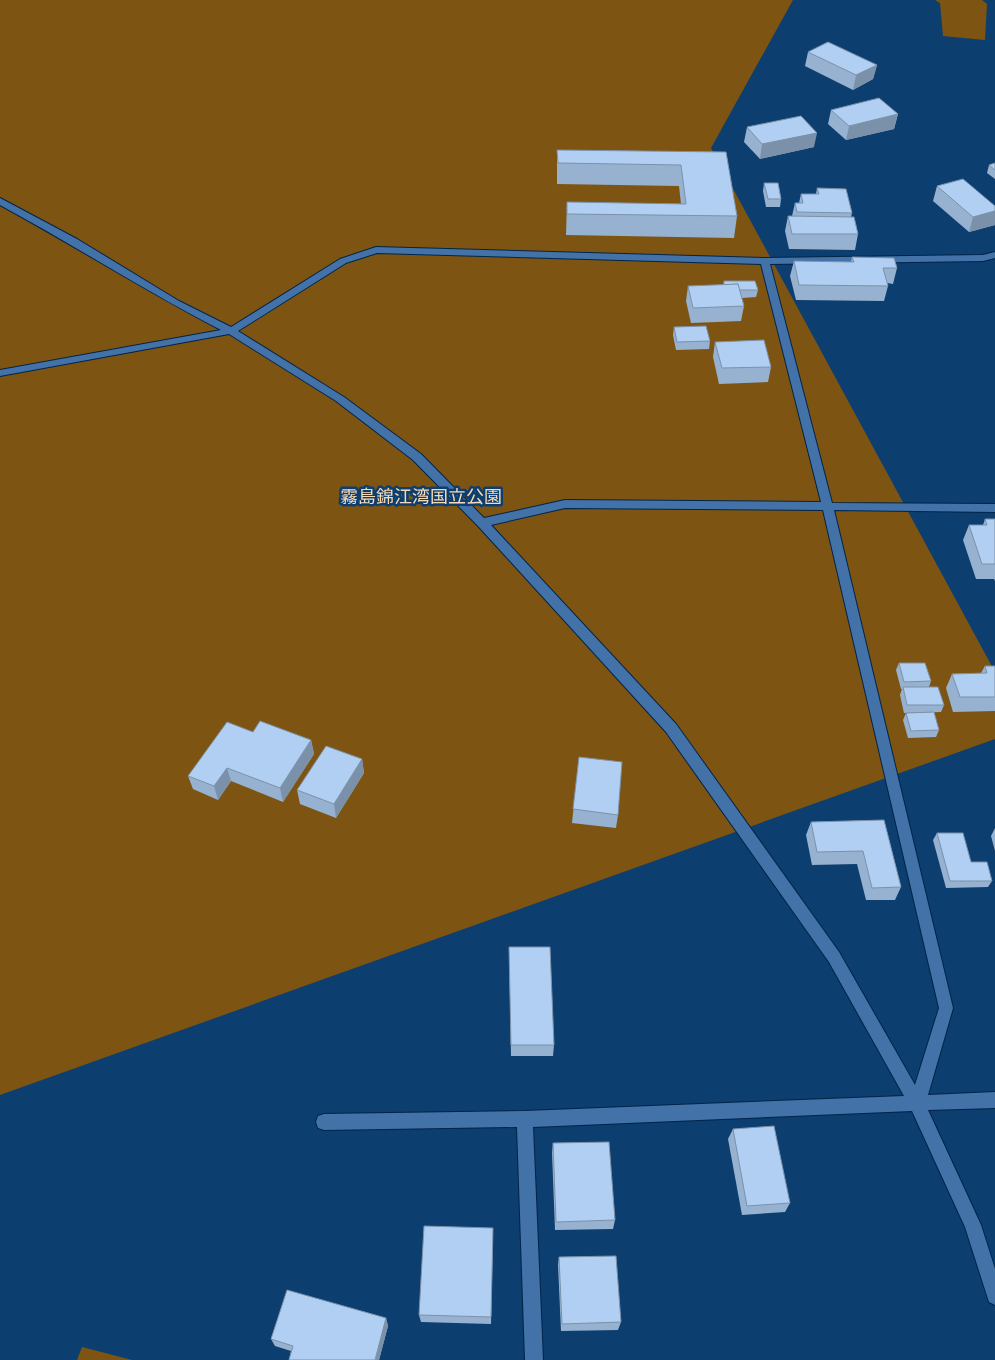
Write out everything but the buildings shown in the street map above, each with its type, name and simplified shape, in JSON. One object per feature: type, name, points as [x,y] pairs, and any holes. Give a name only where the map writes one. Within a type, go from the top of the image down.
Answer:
[{"type":"street","points":[[1,202],[74,241],[176,303],[231,331],[340,399],[417,458],[482,523],[670,728],[834,957],[917,1104],[973,1225],[995,1296]]},
{"type":"street","points":[[0,373],[231,331],[343,261],[376,250],[765,261],[983,258],[995,255]]},
{"type":"street","points":[[765,261],[828,507],[946,1008],[917,1104]]},
{"type":"street","points":[[482,523],[565,504],[995,508]]},
{"type":"street","points":[[324,1122],[525,1119],[995,1100]]},
{"type":"street","points":[[525,1119],[534,1360]]},
{"type":"green space","name":"霧島錦江湾国立公園","points":[[0,0],[793,0],[711,148],[995,672],[995,739],[0,1095]]},
{"type":"green space","points":[[935,0],[982,0],[987,4],[985,40],[943,36],[940,3]]},
{"type":"green space","points":[[82,1347],[132,1360],[77,1360]]}]
